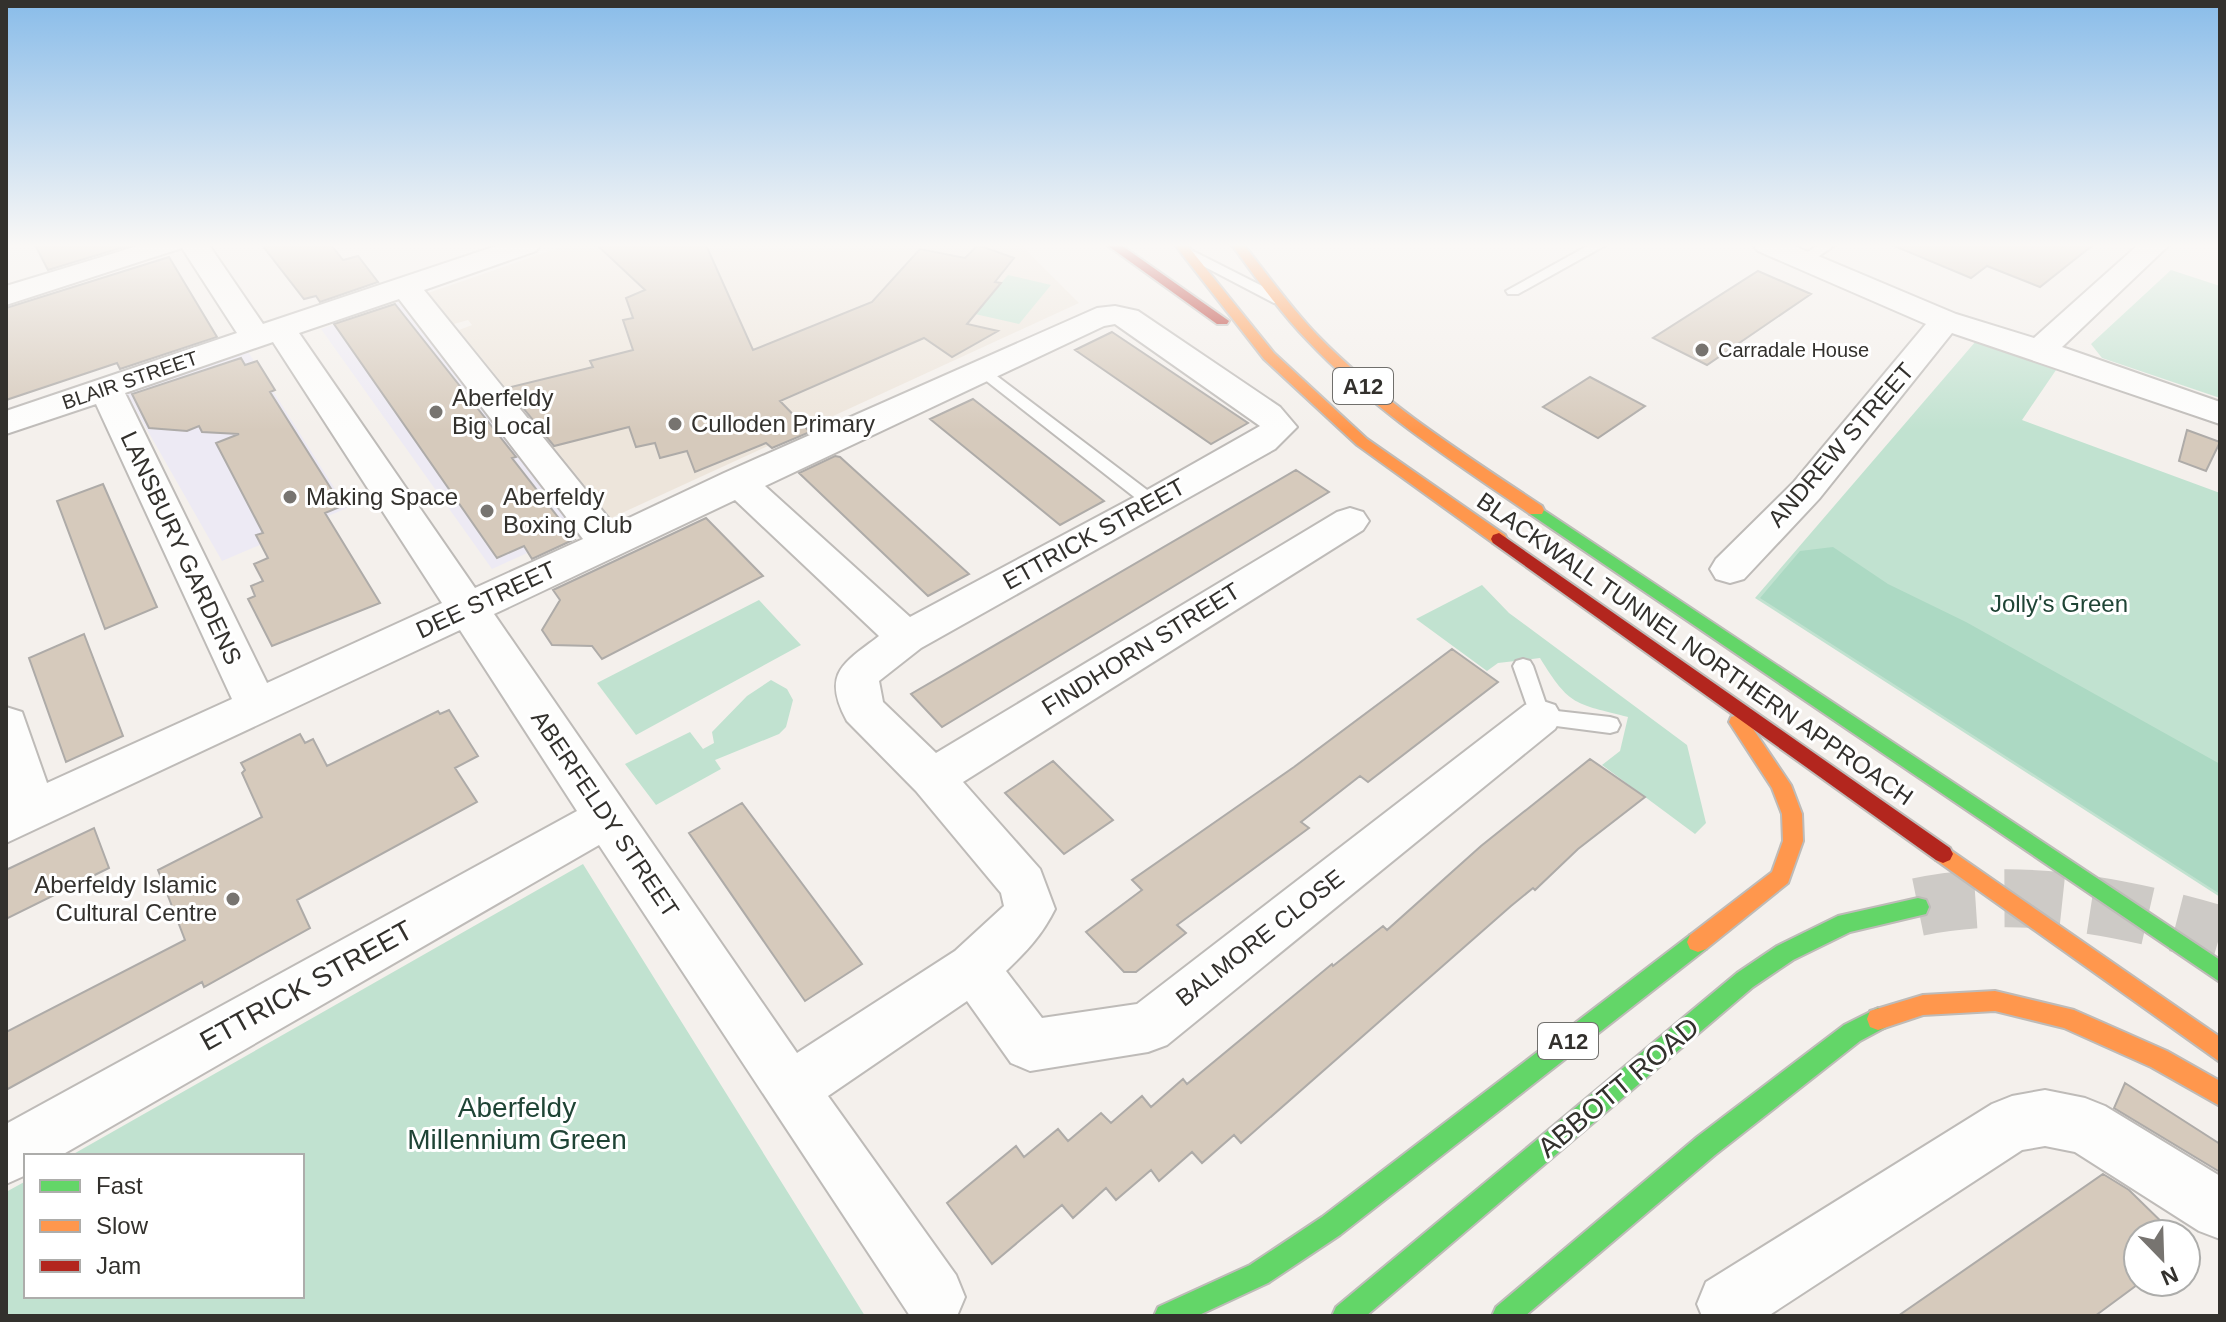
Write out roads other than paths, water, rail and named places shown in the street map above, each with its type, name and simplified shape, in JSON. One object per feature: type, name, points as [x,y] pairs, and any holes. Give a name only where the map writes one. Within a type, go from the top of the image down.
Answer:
[{"type":"main road","name":"A12","points":[[1202,307],[1269,356]]},
{"type":"main road","name":"BLACKWALL TUNNEL NORTHERN APPROACH","points":[[1230,307],[1269,356],[1362,442],[2220,1051]]},
{"type":"main road","name":"BLACKWALL TUNNEL NORTHERN APPROACH","points":[[1285,307],[1357,381],[1418,430],[2220,972]]},
{"type":"main road","name":"A12","points":[[1167,1316],[1259,1274],[1331,1226],[1781,877],[1791,850],[1794,828],[1787,802],[1757,747],[1706,686]]},
{"type":"main road","name":"ABBOTT ROAD","points":[[1345,1316],[1745,980],[1785,953],[1846,923],[1918,907]]},
{"type":"main road","points":[[1505,1316],[1706,1146],[1852,1033],[1887,1014],[1923,1005],[1995,1001],[2038,1011],[2066,1018],[2159,1059],[2220,1094]]},
{"type":"street","name":"ABERFELDY STREET","points":[[246,307],[467,609],[934,1297]]},
{"type":"street","name":"BLAIR STREET","points":[[6,423],[345,307]]},
{"type":"street","points":[[421,307],[607,543]]},
{"type":"street","points":[[1918,307],[1945,321],[2040,350],[2220,414]]},
{"type":"street","points":[[2040,350],[2087,307]]},
{"type":"street","name":"DEE STREET","points":[[19,817],[737,481],[1097,317],[1115,315],[1127,318],[1268,414],[1280,427]]},
{"type":"street","name":"ANDREW STREET","points":[[1730,569],[1806,491],[1945,321]]},
{"type":"street","name":"LANSBURY GARDENS","points":[[106,388],[257,707]]},
{"type":"street","name":"ETTRICK STREET","points":[[932,778],[862,709],[857,676],[906,637],[1153,503],[1263,441],[1280,427]]},
{"type":"street","points":[[737,481],[906,637]]},
{"type":"street","name":"FINDHORN STREET","points":[[932,778],[1350,521]]},
{"type":"street","name":"BALMORE CLOSE","points":[[973,968],[1030,1045],[1148,1027],[1540,717]]},
{"type":"street","points":[[6,724],[19,817]]},
{"type":"street","points":[[790,1089],[973,968],[1018,928],[1030,909],[1023,884],[932,778]]},
{"type":"street","name":"ETTRICK STREET","points":[[6,1155],[607,817]]},
{"type":"street","points":[[1725,1312],[2012,1124],[2045,1118],[2085,1126],[2220,1210]]},
{"type":"lane","points":[[981,369],[1153,503]]},
{"type":"lane","points":[[1523,666],[1540,717],[1610,725]]},
{"type":"tunnel","points":[[1918,907],[1995,898],[2070,902],[2145,915],[2220,935]]},
{"type":"place","name":"Carradale House","points":[[1702,350]]},
{"type":"place","name":"Aberfeldy Big Local","points":[[436,412]]},
{"type":"place","name":"Culloden Primary","points":[[675,424]]},
{"type":"place","name":"Making Space","points":[[290,497]]},
{"type":"place","name":"Aberfeldy Boxing Club","points":[[487,511]]},
{"type":"place","name":"Aberfeldy Islamic Cultural Centre","points":[[233,899]]},
{"type":"park label","name":"Jolly's Green","points":[[2059,604]]},
{"type":"park label","name":"Aberfeldy Millennium Green","points":[[517,1123]]}]
